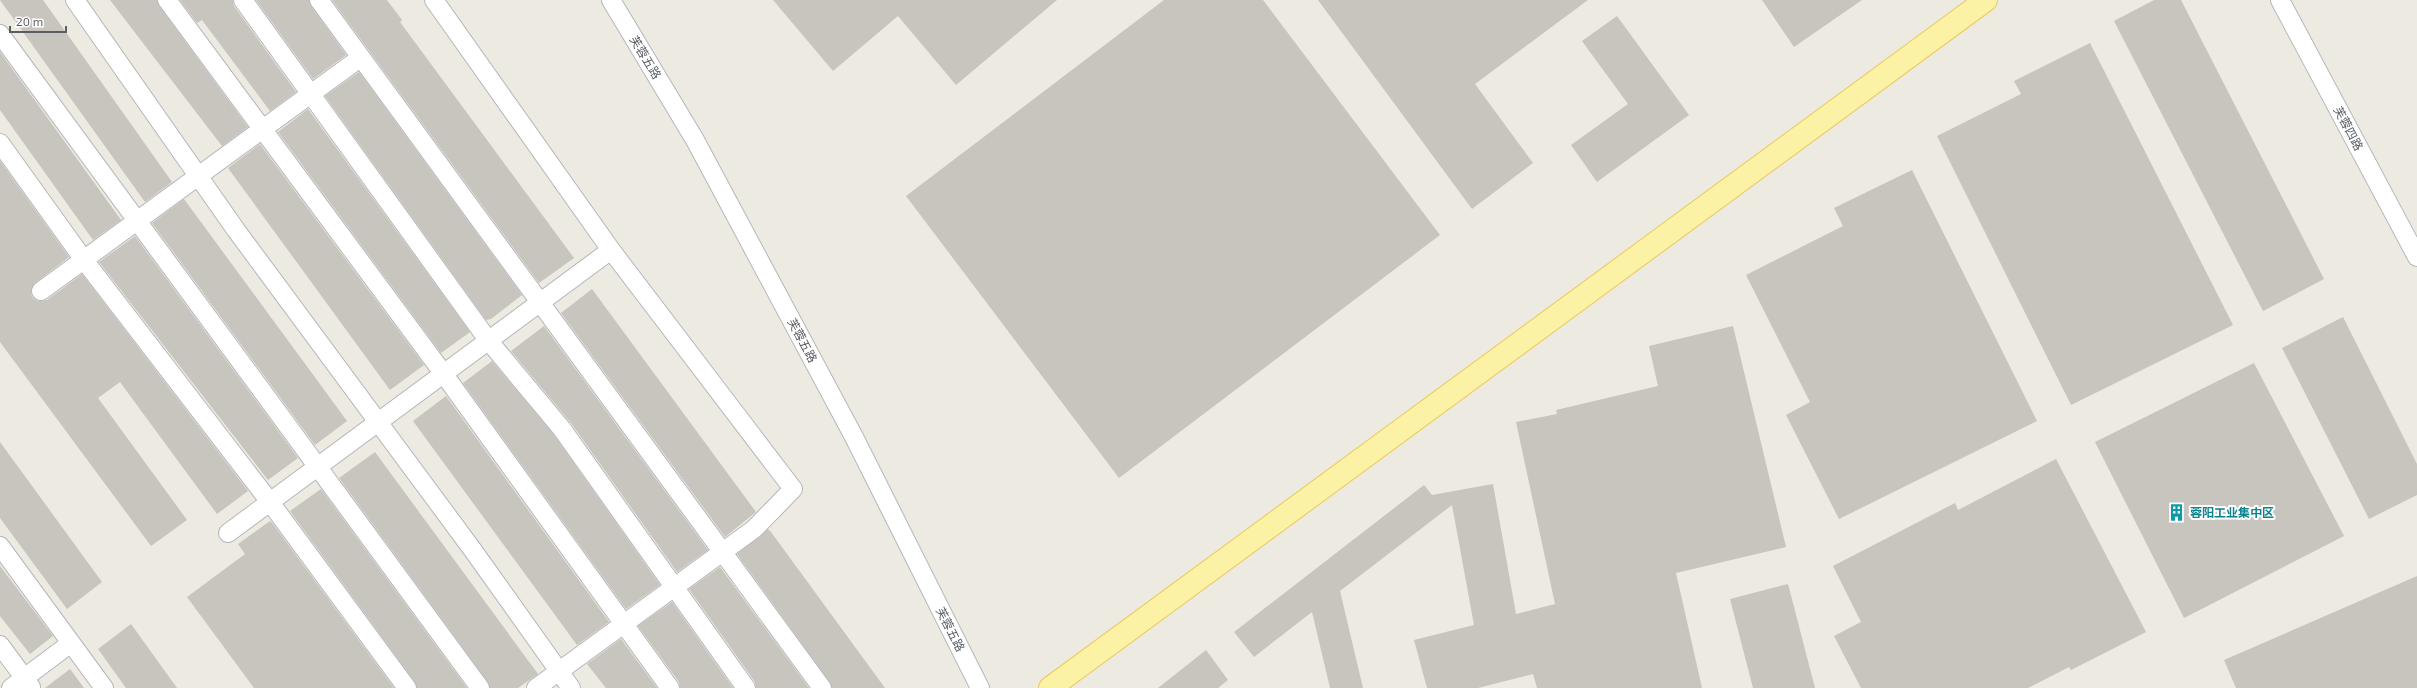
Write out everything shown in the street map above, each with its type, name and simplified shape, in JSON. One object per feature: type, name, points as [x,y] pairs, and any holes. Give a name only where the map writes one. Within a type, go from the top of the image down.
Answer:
[{"type":"main road","points":[[1049,688],[1986,0]]},
{"type":"street","points":[[76,0],[198,176],[378,421],[571,688]]},
{"type":"street","points":[[167,0],[443,373],[670,688]]},
{"type":"street","points":[[243,0],[488,340],[562,429],[746,688]]},
{"type":"street","points":[[319,0],[822,688]]},
{"type":"street","points":[[434,0],[611,250],[793,489],[754,529],[536,688]]},
{"type":"street","name":"芙蓉五路","points":[[611,0],[695,140],[854,437],[980,688]]},
{"type":"street","name":"芙蓉四路","points":[[2280,0],[2417,257]]},
{"type":"street","points":[[0,34],[480,688]]},
{"type":"street","points":[[41,291],[360,58]]},
{"type":"street","points":[[0,143],[84,260],[270,502],[407,688]]},
{"type":"street","points":[[228,533],[611,250]]},
{"type":"street","points":[[0,546],[104,688]]},
{"type":"street","points":[[0,645],[22,685],[71,643]]},
{"type":"building","points":[[0,0],[43,0],[172,182],[145,202]]},
{"type":"building","points":[[110,0],[157,0],[159,6],[248,127],[222,146]]},
{"type":"building","points":[[180,0],[233,0],[234,6],[296,92],[270,111],[202,20],[197,23]]},
{"type":"building","points":[[256,0],[309,0],[311,6],[346,55],[313,79]]},
{"type":"building","points":[[332,0],[387,0],[402,20],[400,22],[574,258],[539,283]]},
{"type":"building","points":[[773,0],[1057,0],[956,85],[898,16],[833,71]]},
{"type":"building","points":[[1164,0],[1263,0],[1440,235],[1119,478],[906,196]]},
{"type":"building","points":[[1318,0],[1588,0],[1475,84],[1533,163],[1472,209]]},
{"type":"building","points":[[1762,0],[1862,0],[1794,47]]},
{"type":"building","points":[[2154,0],[2181,0],[2324,279],[2263,311],[2114,21]]},
{"type":"building","points":[[1617,16],[1689,115],[1597,182],[1571,145],[1628,104],[1582,41]]},
{"type":"building","points":[[2090,43],[2233,325],[2071,405],[1937,136],[2021,94],[2014,81]]},
{"type":"building","points":[[0,52],[121,220],[93,240],[0,110]]},
{"type":"building","points":[[359,72],[522,295],[491,319],[486,320],[325,96]]},
{"type":"building","points":[[308,109],[470,332],[441,353],[278,132]]},
{"type":"building","points":[[260,144],[424,365],[390,390],[228,168]]},
{"type":"building","points":[[0,161],[69,257],[35,283],[31,292],[32,297],[37,301],[47,300],[82,274],[248,491],[217,514],[120,382],[98,398],[187,520],[151,546],[0,342]]},
{"type":"building","points":[[1912,170],[2037,421],[1839,519],[1786,415],[1810,402],[1746,275],[1843,226],[1834,208]]},
{"type":"building","points":[[184,199],[347,421],[315,445],[152,223]]},
{"type":"building","points":[[135,236],[298,458],[268,480],[99,262]]},
{"type":"building","points":[[592,289],[756,512],[725,537],[561,313]]},
{"type":"building","points":[[2343,317],[2417,464],[2417,495],[2369,519],[2282,348]]},
{"type":"building","points":[[544,326],[708,550],[677,572],[571,423],[511,351]]},
{"type":"building","points":[[1733,326],[1786,547],[1676,573],[1702,688],[1537,688],[1533,674],[1478,688],[1427,688],[1414,640],[1474,625],[1452,505],[1340,591],[1363,688],[1330,688],[1312,612],[1254,657],[1234,632],[1424,485],[1432,495],[1493,484],[1516,614],[1555,604],[1516,422],[1557,414],[1556,410],[1658,386],[1649,346]]},
{"type":"building","points":[[492,361],[554,435],[660,585],[626,609],[463,383]]},
{"type":"building","points":[[2254,363],[2344,536],[2184,618],[2095,442]]},
{"type":"building","points":[[446,396],[609,622],[577,645],[413,421]]},
{"type":"building","points":[[0,442],[102,582],[67,609],[0,518]]},
{"type":"building","points":[[375,452],[538,674],[518,688],[490,688],[488,682],[339,478]]},
{"type":"building","points":[[2056,459],[2146,632],[2071,670],[2069,667],[2028,688],[1861,688],[1834,636],[1861,622],[1833,566],[1955,503],[1958,510]]},
{"type":"building","points":[[321,489],[467,688],[417,688],[415,682],[290,511]]},
{"type":"building","points":[[270,521],[394,688],[254,688],[187,597],[245,554],[238,544]]},
{"type":"building","points":[[768,529],[885,688],[832,688],[830,682],[737,554]]},
{"type":"building","points":[[0,566],[53,636],[30,654],[0,616]]},
{"type":"building","points":[[720,567],[809,688],[756,688],[755,682],[689,589]]},
{"type":"building","points":[[2417,576],[2417,688],[2236,688],[2224,660]]},
{"type":"building","points":[[1788,584],[1815,688],[1753,688],[1730,599]]},
{"type":"building","points":[[672,602],[733,688],[680,688],[679,682],[638,626]]},
{"type":"building","points":[[131,624],[177,688],[126,688],[98,649]]},
{"type":"building","points":[[621,639],[657,688],[606,688],[587,664]]},
{"type":"building","points":[[1206,650],[1228,680],[1218,688],[1158,688]]},
{"type":"building","points":[[70,669],[84,688],[45,688]]},
{"type":"place","name":"蓉阳工业集中区","points":[[2177,512]]}]
